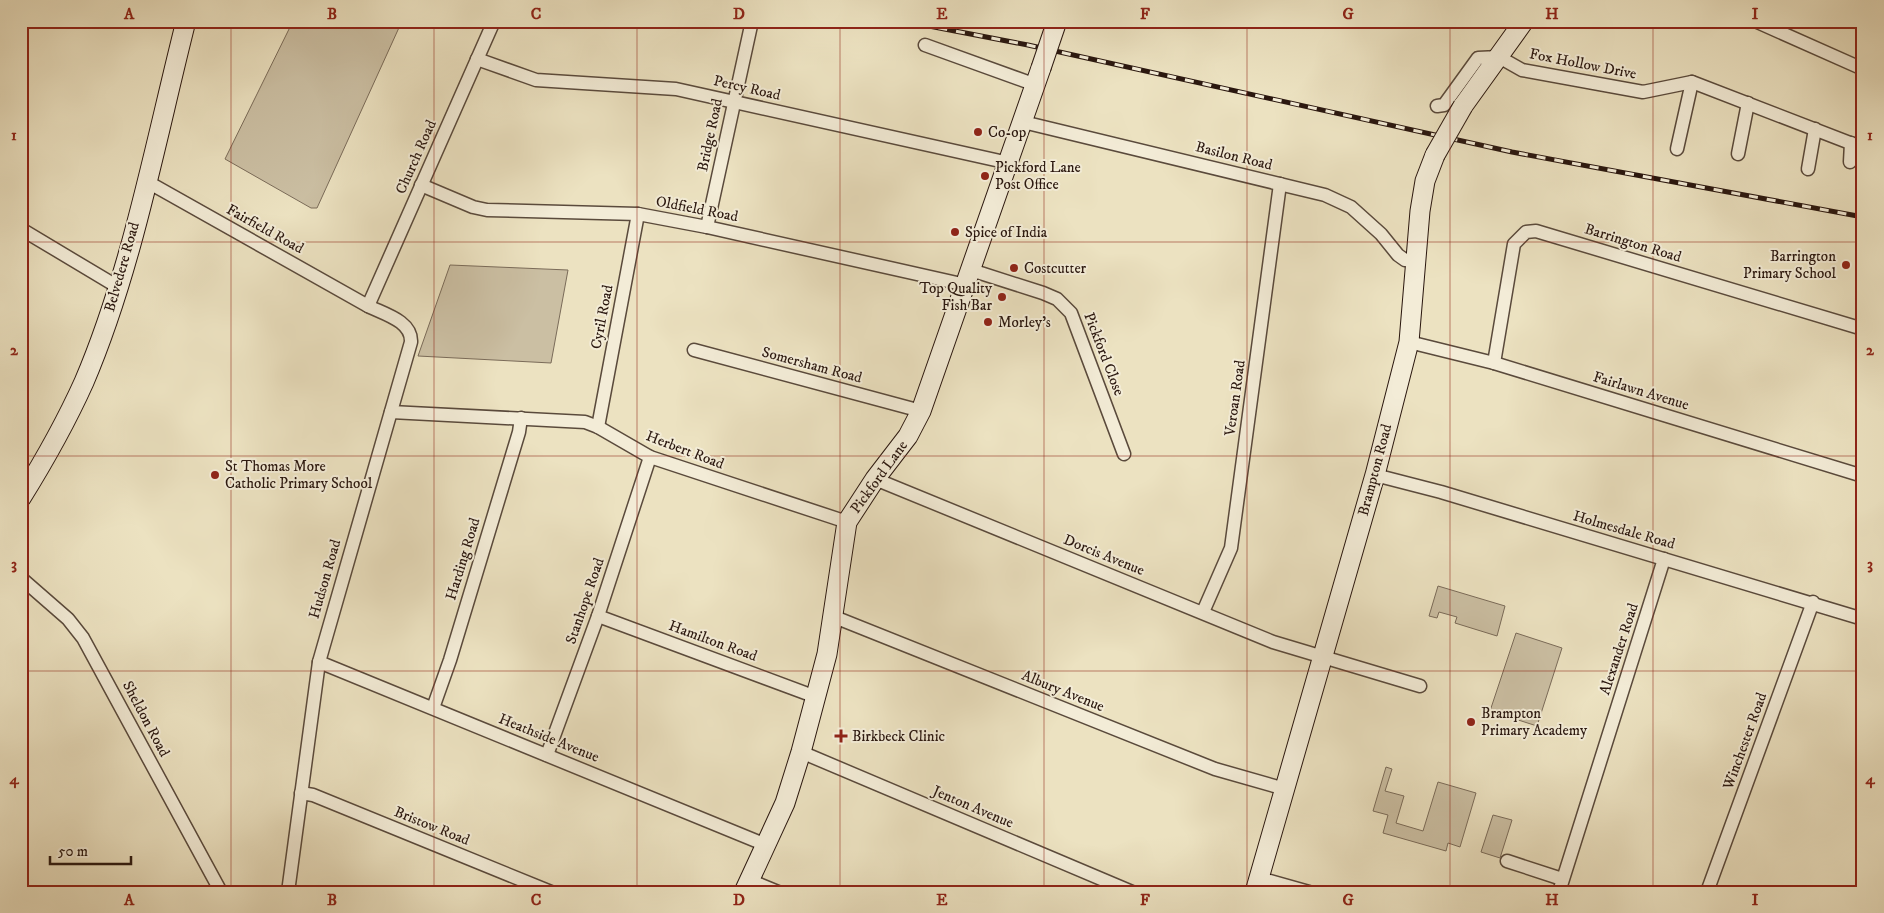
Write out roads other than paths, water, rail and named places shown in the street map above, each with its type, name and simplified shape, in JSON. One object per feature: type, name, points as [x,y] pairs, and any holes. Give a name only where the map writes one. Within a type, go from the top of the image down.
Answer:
[{"type":"street","name":"Belvedere Road","points":[[24,488],[58,435],[83,383],[118,287],[186,21]]},
{"type":"street","name":"Church Road","points":[[368,306],[494,21]]},
{"type":"street","name":"Bridge Road","points":[[707,227],[752,21]]},
{"type":"street","name":"Pickford Lane","points":[[746,886],[785,803],[801,752],[826,654],[847,522],[875,479],[908,436],[921,411],[1009,163],[1056,21]]},
{"type":"street","name":"Brampton Road","points":[[1257,885],[1375,475],[1409,342],[1420,211],[1425,181],[1435,155],[1463,106],[1524,21]]},
{"type":"street","points":[[1755,21],[1863,69]]},
{"type":"street","points":[[925,45],[1038,76]]},
{"type":"street","points":[[1437,106],[1444,105],[1478,58],[1499,57]]},
{"type":"street","name":"Fox Hollow Drive","points":[[1499,57],[1522,70],[1643,92],[1692,82]]},
{"type":"street","name":"Percy Road","points":[[477,59],[536,80],[676,89],[1009,163]]},
{"type":"street","points":[[1677,149],[1692,82],[1857,145],[1850,162]]},
{"type":"street","points":[[1738,154],[1748,103]]},
{"type":"street","name":"Basilon Road","points":[[1023,122],[1325,195],[1351,207],[1381,234],[1398,256],[1405,260],[1416,261]]},
{"type":"street","points":[[1808,169],[1815,129]]},
{"type":"street","name":"Fairfield Road","points":[[146,181],[368,306]]},
{"type":"street","name":"Veroan Road","points":[[1203,612],[1231,548],[1280,184]]},
{"type":"street","name":"Oldfield Road","points":[[421,185],[473,207],[487,210],[638,214],[969,278]]},
{"type":"street","name":"Cyril Road","points":[[598,426],[638,214]]},
{"type":"street","points":[[21,229],[118,287]]},
{"type":"street","name":"Barrington Road","points":[[1494,363],[1514,244],[1526,232],[1536,231],[1863,329]]},
{"type":"street","name":"Pickford Close","points":[[969,278],[1050,296],[1071,313],[1124,454]]},
{"type":"street","name":"Hudson Road","points":[[288,892],[318,662],[411,342],[412,334],[404,324],[368,306]]},
{"type":"street","name":"Fairlawn Avenue","points":[[1409,342],[1494,363],[1863,476]]},
{"type":"street","name":"Somersham Road","points":[[694,350],[921,411]]},
{"type":"street","name":"Herbert Road","points":[[390,412],[585,422],[598,426],[650,457],[847,522]]},
{"type":"street","name":"Harding Road","points":[[433,708],[450,660],[519,432],[521,418]]},
{"type":"street","name":"Stanhope Road","points":[[547,755],[598,616],[650,457]]},
{"type":"street","name":"Holmesdale Road","points":[[1375,475],[1441,492],[1813,602],[1863,619]]},
{"type":"street","name":"Dorcis Avenue","points":[[875,479],[1273,642],[1420,686]]},
{"type":"street","name":"Alexander Road","points":[[1560,886],[1664,559]]},
{"type":"street","name":"Sheldon Road","points":[[21,578],[68,619],[83,638],[221,892]]},
{"type":"street","name":"Winchester Road","points":[[1707,892],[1813,602]]},
{"type":"street","name":"Hamilton Road","points":[[598,616],[816,697]]},
{"type":"street","name":"Albury Avenue","points":[[832,616],[1215,769],[1284,789]]},
{"type":"street","name":"Heathside Avenue","points":[[318,662],[766,845]]},
{"type":"street","name":"Jenton Avenue","points":[[801,752],[1132,892]]},
{"type":"street","name":"Bristow Road","points":[[301,793],[313,795],[551,892]]},
{"type":"street","points":[[1507,861],[1560,886]]},
{"type":"street","points":[[1257,885],[1309,892]]},
{"type":"street","points":[[746,886],[778,892]]},
{"type":"railway","points":[[903,21],[1028,45],[1512,152],[1863,217]]},
{"type":"place","name":"Co-op","points":[[978,132]]},
{"type":"place","name":"Pickford Lane Post Office","points":[[985,176]]},
{"type":"place","name":"Spice of India","points":[[955,232]]},
{"type":"place","name":"Barrington Primary School","points":[[1846,265]]},
{"type":"place","name":"Costcutter","points":[[1014,268]]},
{"type":"place","name":"Top Quality Fish Bar","points":[[1002,297]]},
{"type":"place","name":"Morley's","points":[[988,322]]},
{"type":"place","name":"St Thomas More Catholic Primary School","points":[[215,475]]},
{"type":"place","name":"Brampton Primary Academy","points":[[1471,722]]},
{"type":"place","name":"Birkbeck Clinic","points":[[841,736]]}]
